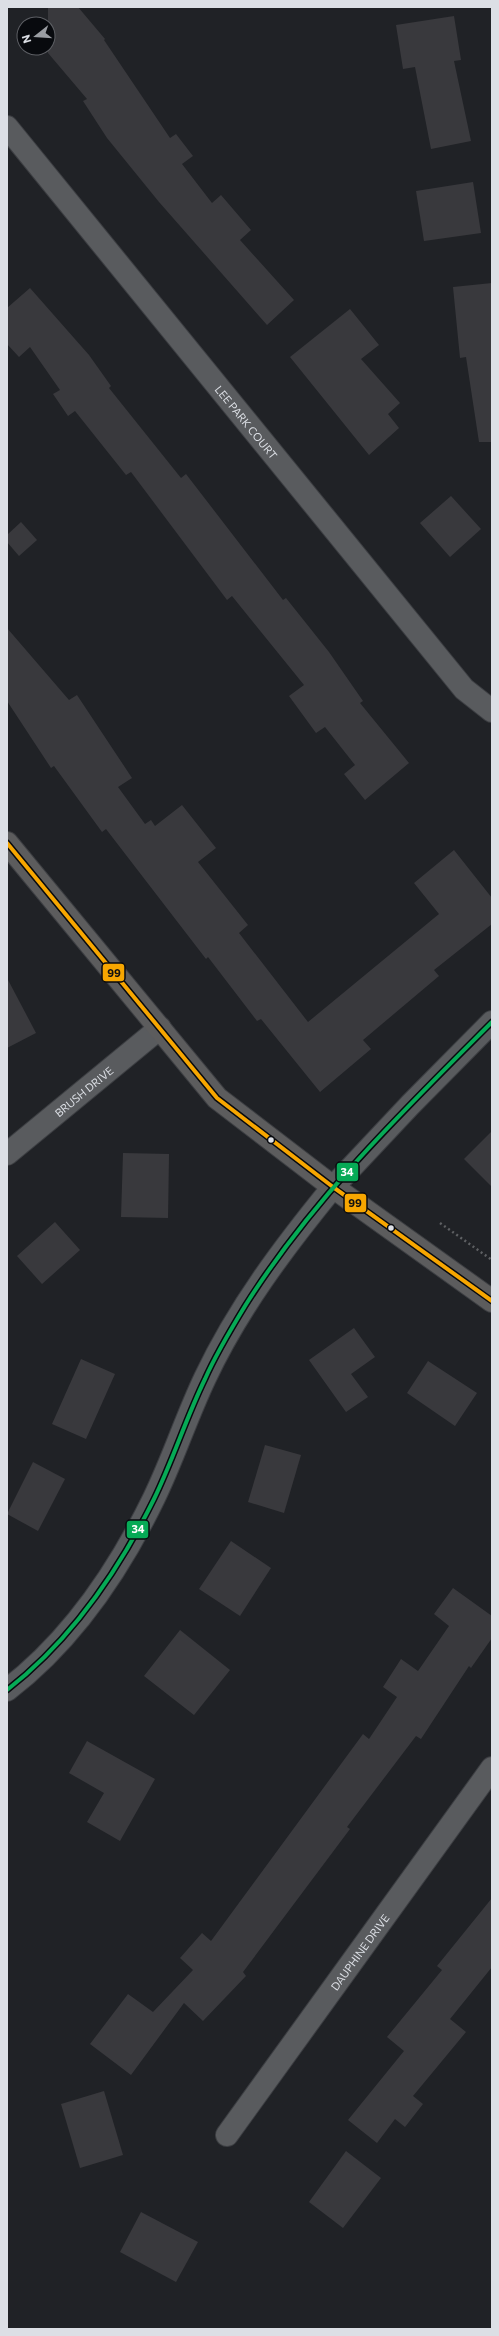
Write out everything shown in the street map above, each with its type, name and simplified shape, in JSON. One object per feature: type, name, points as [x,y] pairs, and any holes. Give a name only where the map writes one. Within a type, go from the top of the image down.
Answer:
[{"type":"main road","points":[[7,842],[217,1098],[333,1187],[492,1301]]},
{"type":"street","name":"LEE PARK COURT","points":[[7,127],[464,689],[492,711]]},
{"type":"street","points":[[7,1690],[60,1641],[92,1600],[126,1551],[154,1498],[205,1378],[244,1306],[287,1243],[333,1187],[410,1105],[492,1022]]},
{"type":"street","name":"BRUSH DRIVE","points":[[7,1154],[160,1028]]},
{"type":"street","name":"DAUPHINE DRIVE","points":[[227,2135],[492,1768]]},
{"type":"path","points":[[440,1223],[492,1260]]},
{"type":"building","points":[[48,7],[78,7],[105,39],[104,40],[170,138],[176,134],[193,156],[182,164],[212,203],[221,195],[251,230],[240,240],[294,300],[267,325],[159,202],[107,138],[83,101],[87,99],[51,56],[56,56],[56,16],[48,16]]},
{"type":"building","points":[[454,16],[461,60],[454,61],[471,141],[431,149],[415,67],[403,69],[396,25]]},
{"type":"building","points":[[473,182],[481,233],[424,241],[416,191]]},
{"type":"building","points":[[492,283],[492,442],[479,442],[466,357],[460,358],[453,287]]},
{"type":"building","points":[[30,288],[89,355],[111,386],[109,388],[181,478],[186,474],[283,600],[286,598],[329,652],[363,701],[360,703],[409,763],[365,800],[344,774],[355,765],[325,727],[316,733],[289,696],[304,685],[232,596],[227,600],[131,472],[126,475],[75,411],[68,416],[53,394],[60,390],[30,347],[19,357],[7,344],[7,308]]},
{"type":"building","points":[[350,309],[379,345],[361,359],[400,403],[388,414],[399,428],[369,455],[290,357]]},
{"type":"building","points":[[451,496],[481,529],[450,557],[420,523]]},
{"type":"building","points":[[21,522],[37,540],[19,556],[7,542],[7,535]]},
{"type":"building","points":[[7,628],[69,700],[77,695],[132,778],[118,787],[145,824],[151,820],[155,826],[182,805],[216,848],[198,862],[248,925],[239,933],[308,1022],[439,914],[414,883],[454,850],[492,898],[492,924],[434,970],[439,976],[363,1040],[371,1049],[320,1092],[261,1019],[257,1021],[208,957],[206,959],[106,829],[102,832],[54,766],[51,768],[7,701]]},
{"type":"building","points":[[7,978],[36,1033],[7,1048]]},
{"type":"building","points":[[492,1131],[492,1187],[464,1159]]},
{"type":"building","points":[[123,1153],[169,1154],[168,1218],[121,1217]]},
{"type":"building","points":[[55,1222],[80,1250],[42,1284],[17,1256]]},
{"type":"building","points":[[354,1328],[375,1357],[351,1374],[368,1397],[346,1412],[309,1360]]},
{"type":"building","points":[[81,1359],[115,1374],[86,1439],[52,1424]]},
{"type":"building","points":[[428,1361],[477,1393],[455,1426],[407,1393]]},
{"type":"building","points":[[265,1445],[301,1455],[284,1513],[248,1502]]},
{"type":"building","points":[[33,1462],[65,1479],[38,1531],[7,1514]]},
{"type":"building","points":[[231,1541],[271,1568],[240,1616],[199,1589]]},
{"type":"building","points":[[453,1588],[492,1616],[492,1638],[471,1668],[469,1666],[421,1739],[416,1736],[347,1827],[350,1829],[243,1972],[246,1976],[203,2021],[184,2003],[131,2075],[90,2044],[128,1994],[153,2012],[193,1970],[180,1958],[202,1933],[211,1941],[363,1734],[369,1739],[397,1697],[383,1687],[401,1659],[418,1671],[449,1626],[434,1614]]},
{"type":"building","points":[[180,1630],[230,1670],[194,1715],[144,1676]]},
{"type":"building","points":[[87,1741],[155,1779],[120,1841],[87,1822],[104,1793],[69,1773]]},
{"type":"building","points":[[492,1898],[492,1967],[450,2019],[466,2032],[413,2096],[423,2104],[405,2127],[395,2119],[377,2143],[348,2120],[404,2051],[387,2037],[442,1970],[437,1966]]},
{"type":"building","points":[[104,2091],[123,2155],[80,2168],[61,2104]]},
{"type":"building","points":[[346,2151],[381,2178],[343,2228],[309,2202]]},
{"type":"building","points":[[141,2212],[198,2242],[176,2282],[120,2252]]},
{"type":"transit line","name":"99","points":[[7,843],[217,1098],[333,1187],[492,1301]]},
{"type":"transit line","name":"34","points":[[7,1690],[30,1671],[52,1649],[72,1627],[109,1578],[154,1499],[198,1394],[214,1360],[245,1306],[271,1267],[299,1229],[360,1157],[492,1022]]}]
